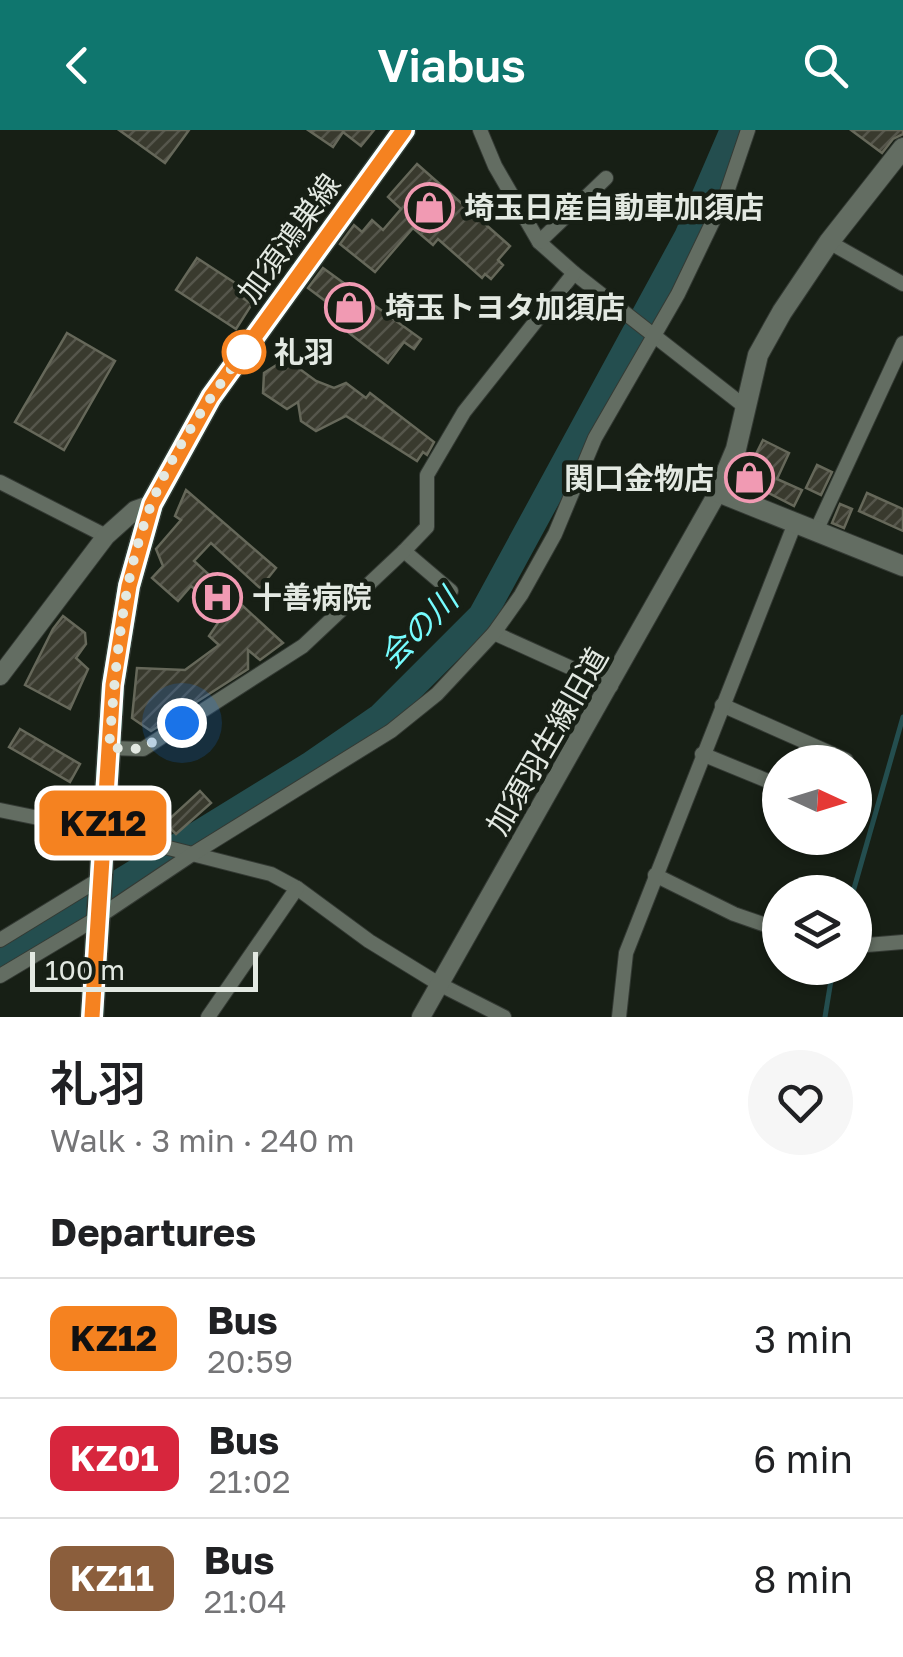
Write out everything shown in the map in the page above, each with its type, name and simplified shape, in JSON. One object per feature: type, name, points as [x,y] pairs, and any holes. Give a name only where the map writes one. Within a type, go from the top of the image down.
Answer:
[{"type":"main road","name":"加須鴻巣線","points":[[92,1017],[102,831],[120,632],[152,504],[211,397],[404,130]]},
{"type":"main road","points":[[903,148],[830,242],[782,312],[758,356],[736,449],[718,492],[903,566]]},
{"type":"street","points":[[480,130],[495,166],[539,242],[744,406]]},
{"type":"street","points":[[0,940],[191,855],[391,731],[437,694],[494,633],[522,594],[556,534],[596,438],[650,334],[678,294],[727,192],[748,130]]},
{"type":"street","points":[[539,242],[606,178]]},
{"type":"street","points":[[830,242],[903,284]]},
{"type":"street","points":[[109,748],[142,749],[302,646],[404,551],[427,526],[427,475],[464,412],[574,273]]},
{"type":"street","points":[[816,531],[903,344]]},
{"type":"street","points":[[0,482],[106,536]]},
{"type":"street","name":"加須羽生線旧道","points":[[421,1017],[718,492]]},
{"type":"street","points":[[0,676],[106,536],[135,510],[152,504]]},
{"type":"street","points":[[619,1017],[626,953],[795,523]]},
{"type":"street","points":[[404,551],[451,591]]},
{"type":"street","points":[[494,633],[611,686]]},
{"type":"street","points":[[722,705],[812,745]]},
{"type":"street","points":[[702,754],[762,779]]},
{"type":"street","points":[[0,810],[102,831],[271,874],[439,984],[504,1017]]},
{"type":"street","points":[[654,875],[762,924]]},
{"type":"street","points":[[208,1017],[297,888]]},
{"type":"street","points":[[0,976],[98,899]]},
{"type":"street","points":[[872,945],[903,942]]},
{"type":"building","points":[[119,130],[189,130],[165,163]]},
{"type":"building","points":[[308,130],[374,130],[361,146],[343,132],[333,147]]},
{"type":"building","points":[[851,130],[903,130],[903,134],[893,139],[882,153]]},
{"type":"building","points":[[417,164],[510,246],[498,260],[503,265],[491,279],[485,274],[482,278],[438,239],[433,245],[413,228],[375,272],[340,244],[354,225],[362,232],[372,220],[383,230],[401,209],[388,197]]},
{"type":"building","points":[[197,258],[249,292],[244,299],[252,304],[236,329],[176,290]]},
{"type":"building","points":[[323,268],[421,339],[414,349],[404,342],[388,363],[349,333],[354,328],[308,288]]},
{"type":"building","points":[[67,333],[115,361],[64,450],[15,422]]},
{"type":"building","points":[[286,359],[316,381],[334,388],[346,383],[366,398],[370,393],[434,442],[427,455],[423,452],[417,461],[346,416],[316,431],[301,421],[298,402],[287,409],[263,393],[264,373]]},
{"type":"building","points":[[763,440],[789,453],[777,479],[802,490],[794,506],[755,486],[753,491],[736,484],[745,463],[750,466]]},
{"type":"building","points":[[817,465],[832,472],[821,495],[806,488]]},
{"type":"building","points":[[186,490],[276,568],[260,588],[211,543],[194,561],[283,643],[260,660],[248,650],[248,669],[151,731],[132,718],[137,668],[185,670],[219,645],[209,636],[224,614],[191,586],[178,601],[152,578],[163,566],[156,549],[181,520],[175,516]]},
{"type":"building","points":[[867,493],[903,509],[903,531],[859,511]]},
{"type":"building","points":[[840,504],[852,509],[844,528],[832,523]]},
{"type":"building","points":[[63,616],[85,633],[86,644],[76,658],[88,669],[70,709],[25,685]]},
{"type":"building","points":[[20,729],[80,764],[70,782],[9,747]]},
{"type":"building","points":[[200,791],[211,803],[176,834],[165,823]]},
{"type":"waterway","name":"会の川","points":[[0,957],[310,766],[381,717],[482,616],[688,237],[734,130]]},
{"type":"waterway","points":[[858,875],[903,717]]},
{"type":"waterway","points":[[825,1017],[830,985]]},
{"type":"bus line","name":"KZ12","points":[[92,1017],[113,685],[129,586],[152,504],[211,397],[404,130]]},
{"type":"place","name":"埼玉日産自動車加須店","points":[[429,207]]},
{"type":"place","name":"埼玉トヨタ加須店","points":[[350,307]]},
{"type":"place","name":"礼羽","points":[[244,352]]},
{"type":"place","name":"関口金物店","points":[[749,478]]},
{"type":"place","name":"十善病院","points":[[217,597]]},
{"type":"route","points":[[182,723],[142,749],[109,748],[120,632],[138,547],[152,504],[211,397],[252,340],[244,352]]}]
